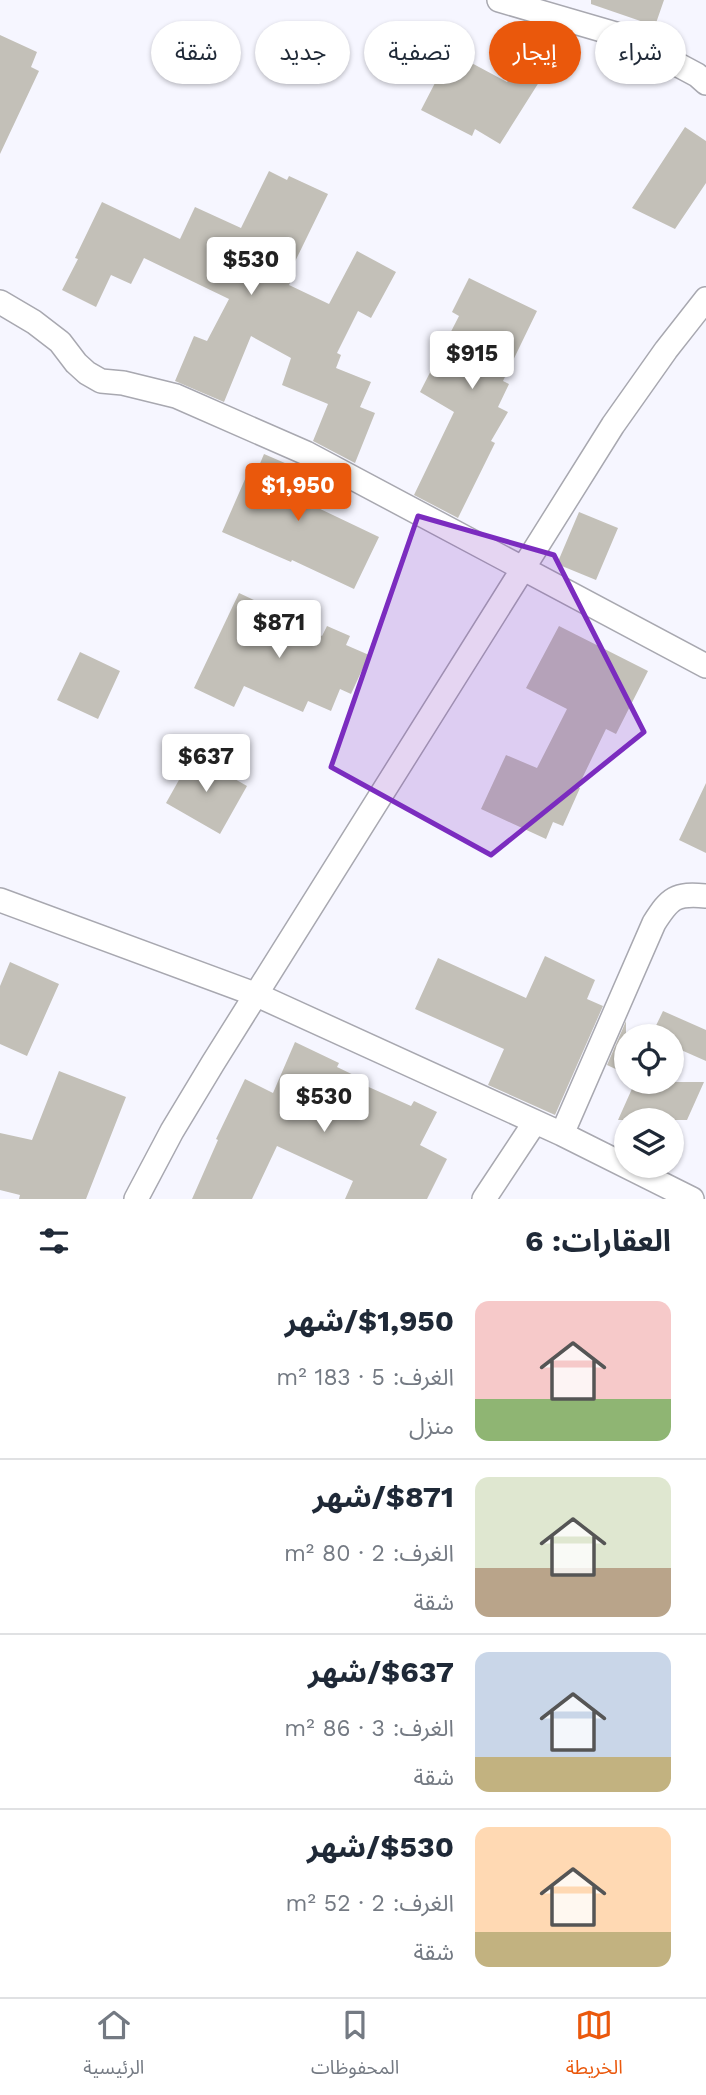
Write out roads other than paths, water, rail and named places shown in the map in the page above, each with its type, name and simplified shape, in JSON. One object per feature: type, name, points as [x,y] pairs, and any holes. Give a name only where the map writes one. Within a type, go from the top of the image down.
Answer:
[{"type":"street","points":[[499,0],[626,37],[697,75],[706,83]]},
{"type":"street","points":[[136,1199],[179,1120],[523,567],[613,425],[666,349],[706,299]]},
{"type":"street","points":[[0,302],[34,322],[60,342],[76,363],[101,381],[122,383],[176,396],[306,453],[706,666]]},
{"type":"street","points":[[562,1134],[654,923],[668,902],[688,894],[706,896]]},
{"type":"street","points":[[0,900],[257,995],[562,1134],[692,1199]]},
{"type":"street","points":[[484,1199],[535,1122]]}]
